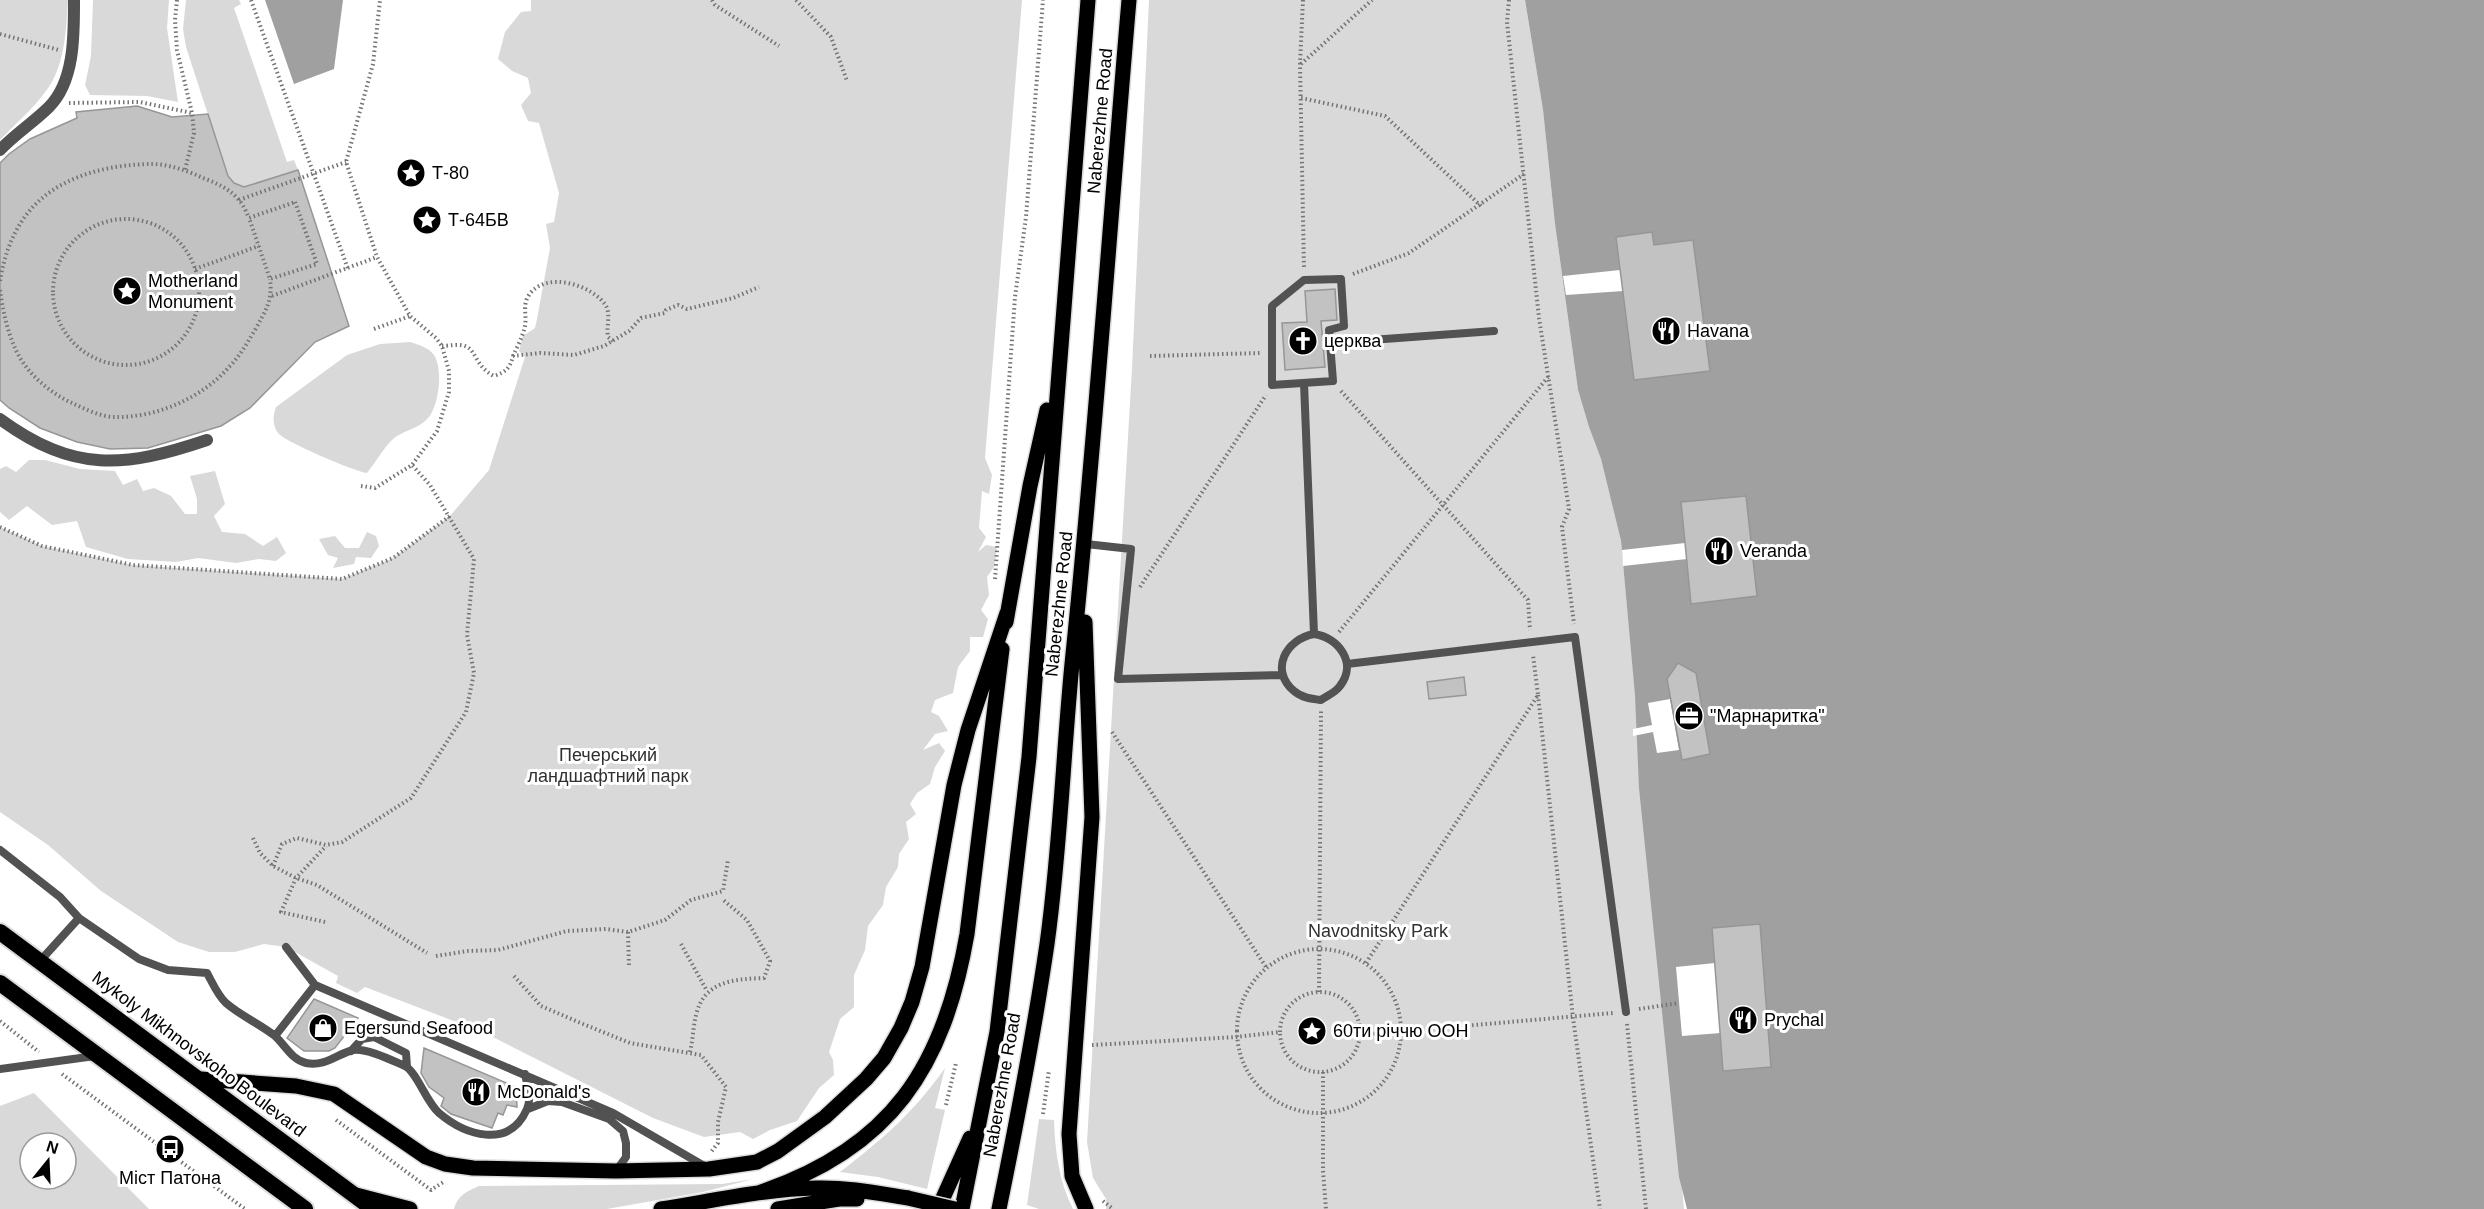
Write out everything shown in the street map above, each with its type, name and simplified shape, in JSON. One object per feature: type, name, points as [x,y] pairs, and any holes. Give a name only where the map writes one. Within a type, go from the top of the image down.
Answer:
[{"type":"highway","name":"Mykoly Mikhnovskoho Boulevard","points":[[0,932],[201,1079],[373,1209]]},
{"type":"highway","points":[[0,983],[305,1209]]},
{"type":"main road","name":"Naberezhne Road","points":[[962,1209],[997,1032],[1029,757],[1047,538],[1058,361],[1088,0]]},
{"type":"main road","name":"Naberezhne Road","points":[[999,1209],[1016,1128],[1047,943],[1086,544],[1129,0]]},
{"type":"main road","points":[[758,1193],[813,1171],[862,1140],[892,1112],[921,1074],[947,1017],[960,976],[965,945],[1007,613],[1030,486],[1058,361]]},
{"type":"main road","points":[[1084,564],[1092,817],[1069,1134],[1071,1176],[1086,1209]]},
{"type":"main road","points":[[201,1079],[296,1086],[334,1094],[426,1157],[445,1164],[473,1168],[616,1171],[709,1162],[757,1161],[778,1151],[825,1117],[866,1079],[884,1058],[901,1028],[912,1002],[922,967],[954,785],[968,730],[1007,613]]},
{"type":"main road","points":[[938,1209],[982,1113]]},
{"type":"main road","points":[[661,1209],[758,1193],[816,1188],[853,1190],[908,1198],[955,1209]]},
{"type":"main road","points":[[356,1195],[410,1209]]},
{"type":"main road","points":[[778,1209],[839,1199],[908,1198]]},
{"type":"street","points":[[0,150],[51,105],[62,86],[71,54],[74,0]]},
{"type":"street","points":[[0,419],[38,444],[86,460],[117,462],[140,459],[207,440]]},
{"type":"lane","points":[[1341,279],[1344,326],[1329,330],[1333,381],[1272,385],[1272,306],[1304,280],[1341,279]]},
{"type":"lane","points":[[1330,344],[1494,331]]},
{"type":"lane","points":[[1304,383],[1314,634]]},
{"type":"lane","points":[[1086,544],[1131,549],[1118,679],[1283,675]]},
{"type":"lane","points":[[1314,634],[1332,639],[1340,646],[1347,664],[1346,675],[1341,685],[1321,700],[1304,697],[1295,692],[1283,675],[1284,656],[1288,647],[1295,640],[1314,634]]},
{"type":"lane","points":[[1347,664],[1575,637],[1626,1012]]},
{"type":"lane","points":[[0,850],[60,897],[79,918],[139,959],[168,970],[207,973],[224,1002],[275,1036],[294,1058],[305,1063],[333,1060],[351,1051],[362,1039],[374,1037],[406,1053],[407,1067],[432,1106],[441,1115],[471,1132],[489,1137],[503,1134],[516,1125],[528,1109],[548,1101],[562,1102],[609,1119],[623,1131],[626,1157],[616,1171]]},
{"type":"lane","points":[[40,961],[79,918]]},
{"type":"lane","points":[[286,947],[315,985],[613,1113],[709,1162]]},
{"type":"lane","points":[[275,1036],[315,985]]},
{"type":"lane","points":[[351,1051],[362,1050],[407,1067]]},
{"type":"lane","points":[[0,1069],[100,1055]]},
{"type":"lane","points":[[525,1074],[529,1097],[528,1109]]},
{"type":"path","points":[[177,0],[175,20],[177,50],[192,113],[194,133],[185,170]]},
{"type":"path","points":[[250,0],[348,269]]},
{"type":"path","points":[[361,486],[375,488],[412,465],[436,431],[449,392],[449,371],[442,346],[410,316],[377,258],[346,162],[373,64],[380,0]]},
{"type":"path","points":[[712,0],[715,5],[779,46]]},
{"type":"path","points":[[796,0],[831,37],[847,81]]},
{"type":"path","points":[[995,581],[1013,320],[1026,217],[1043,0]]},
{"type":"path","points":[[1303,0],[1300,64],[1304,280]]},
{"type":"path","points":[[1300,64],[1372,0]]},
{"type":"path","points":[[1509,0],[1507,22],[1539,318],[1569,509],[1562,527],[1575,637]]},
{"type":"path","points":[[0,34],[71,54]]},
{"type":"path","points":[[1301,98],[1385,116],[1481,206]]},
{"type":"path","points":[[81,101],[140,102],[192,113]]},
{"type":"path","points":[[239,200],[346,162]]},
{"type":"path","points":[[0,281],[3,263],[13,236],[28,213],[52,191],[97,169],[156,164],[185,170],[220,185],[239,200],[249,218],[259,246],[270,279],[272,296],[243,351],[228,369],[198,392],[171,407],[144,416],[113,417],[87,410],[58,397],[40,381],[19,357],[8,331],[0,290]]},
{"type":"path","points":[[1341,279],[1409,254],[1524,174]]},
{"type":"path","points":[[249,218],[295,202],[316,264],[270,279]]},
{"type":"path","points":[[115,220],[134,220],[162,230],[186,250],[195,269],[199,299],[191,326],[177,345],[155,360],[121,364],[107,363],[91,356],[76,346],[63,331],[52,302],[53,282],[62,255],[69,243],[81,232],[95,225],[115,220]]},
{"type":"path","points":[[195,269],[259,246]]},
{"type":"path","points":[[272,296],[377,258]]},
{"type":"path","points":[[442,346],[466,346],[485,372],[494,376],[505,372],[510,366],[525,326],[524,311],[529,295],[537,287],[548,283],[581,286],[605,304],[609,313],[606,329],[608,337],[613,341]]},
{"type":"path","points":[[513,356],[540,353],[574,355],[604,346],[629,331],[641,318],[665,313],[666,310],[678,305],[687,309],[733,297],[759,287]]},
{"type":"path","points":[[375,329],[410,316]]},
{"type":"path","points":[[1150,356],[1271,353]]},
{"type":"path","points":[[1332,639],[1548,377]]},
{"type":"path","points":[[1125,610],[1272,385]]},
{"type":"path","points":[[273,866],[282,844],[297,838],[327,845],[342,842],[411,798],[466,712],[474,673],[467,635],[474,559],[430,485],[412,465]]},
{"type":"path","points":[[0,526],[42,546],[134,565],[342,579],[393,558],[450,516]]},
{"type":"path","points":[[1538,695],[1573,1018],[1600,1209]]},
{"type":"path","points":[[1319,992],[1321,700]]},
{"type":"path","points":[[1112,732],[1266,967]]},
{"type":"path","points":[[253,838],[260,853],[273,866],[296,878],[317,885],[426,953]]},
{"type":"path","points":[[325,922],[281,912],[296,878],[327,845]]},
{"type":"path","points":[[436,956],[468,951],[498,950],[567,931],[606,929],[628,932],[665,920],[691,900],[723,891],[728,860]]},
{"type":"path","points":[[690,1052],[695,1018],[699,1004],[707,991],[738,979],[764,978],[770,961],[747,920],[722,899]]},
{"type":"path","points":[[628,932],[629,967]]},
{"type":"path","points":[[681,944],[707,991]]},
{"type":"path","points":[[1320,949],[1344,952],[1366,963],[1385,982],[1397,1005],[1402,1032],[1398,1056],[1387,1079],[1369,1097],[1348,1109],[1323,1114],[1298,1111],[1274,1101],[1255,1084],[1242,1062],[1236,1037],[1239,1010],[1250,985],[1266,967],[1293,953],[1320,949]]},
{"type":"path","points":[[514,976],[541,1006],[583,1024],[630,1043],[701,1055],[726,1087],[718,1122],[718,1143],[709,1162]]},
{"type":"path","points":[[1319,992],[1332,994],[1344,1000],[1353,1010],[1359,1022],[1360,1035],[1358,1046],[1344,1064],[1323,1072],[1310,1071],[1298,1065],[1282,1045],[1280,1032],[1282,1020],[1296,1000],[1319,992]]},
{"type":"path","points":[[1360,1035],[1573,1018],[1679,1003]]},
{"type":"path","points":[[1626,1012],[1646,1209]]},
{"type":"path","points":[[0,1021],[35,1048],[67,1079],[244,1209]]},
{"type":"path","points":[[1088,1045],[1236,1037],[1280,1032]]},
{"type":"path","points":[[946,1105],[956,1063]]},
{"type":"path","points":[[1043,1114],[1048,1070]]},
{"type":"path","points":[[1323,1072],[1323,1171],[1326,1209]]},
{"type":"path","points":[[336,1120],[431,1190],[446,1181]]},
{"type":"path","points":[[709,1162],[721,1154]]},
{"type":"path","points":[[1103,1201],[1113,1209]]},
{"type":"green space","points":[[0,0],[68,0],[63,48],[57,71],[46,91],[0,140]]},
{"type":"green space","points":[[93,0],[169,0],[167,28],[178,102],[147,96],[90,95],[85,85],[91,56]]},
{"type":"green space","points":[[186,0],[239,0],[241,4],[234,8],[287,162],[294,160],[298,170],[244,187],[234,183],[228,176],[186,47],[183,29]]},
{"type":"green space","name":"Печерський ландшафтний парк","points":[[531,0],[1022,0],[985,458],[992,475],[989,494],[982,491],[979,528],[986,537],[978,552],[986,545],[997,547],[994,567],[987,577],[989,595],[981,610],[988,619],[983,637],[970,637],[970,651],[958,667],[953,693],[935,700],[931,712],[939,716],[948,731],[935,734],[923,750],[939,743],[945,751],[935,767],[930,784],[917,793],[910,804],[916,814],[906,822],[909,839],[899,854],[898,867],[886,887],[883,905],[868,926],[865,950],[854,975],[854,1007],[840,1019],[829,1052],[833,1060],[834,1075],[819,1088],[797,1121],[770,1130],[753,1139],[740,1132],[704,1137],[653,1118],[485,1033],[365,987],[357,993],[336,983],[338,976],[286,947],[264,944],[235,952],[209,952],[178,942],[101,891],[48,845],[0,812],[0,527],[42,546],[133,565],[342,579],[393,558],[450,516],[489,470],[525,357],[519,351],[523,336],[535,328],[550,248],[546,224],[554,222],[559,193],[539,123],[528,121],[521,105],[531,93],[528,78],[512,71],[498,59],[505,32],[521,12],[531,11]]},
{"type":"green space","name":"Navodnitsky Park","points":[[1149,0],[1525,0],[1543,110],[1555,224],[1578,390],[1601,459],[1621,541],[1684,1209],[1106,1209],[1106,1199],[1093,1178],[1087,1142],[1132,368]]},
{"type":"green space","points":[[410,342],[429,350],[437,361],[439,385],[434,408],[423,423],[392,440],[367,473],[320,456],[278,433],[274,420],[276,407],[347,355],[380,344]]},
{"type":"green space","points":[[29,460],[45,460],[80,469],[115,471],[123,485],[137,479],[143,491],[154,488],[171,496],[185,514],[197,514],[197,499],[190,476],[215,471],[225,504],[214,516],[222,532],[245,534],[263,546],[277,537],[286,553],[276,561],[259,559],[236,563],[198,558],[176,562],[128,559],[86,547],[77,521],[52,525],[27,506],[9,520],[0,512],[0,469],[6,466],[16,472]]},
{"type":"green space","points":[[367,532],[376,536],[379,546],[371,558],[356,557],[354,564],[333,568],[338,558],[328,555],[319,539],[335,536],[345,548],[359,548]]},
{"type":"green space","points":[[945,1068],[935,1108],[945,1110],[927,1189],[878,1177],[840,1172],[897,1124],[922,1098]]},
{"type":"green space","points":[[34,1093],[72,1131],[18,1131],[18,1191],[78,1191],[78,1137],[149,1209],[0,1209],[0,1106]]},
{"type":"green space","points":[[1039,1119],[1054,1120],[1059,1166],[1064,1188],[1073,1209],[1039,1209],[1027,1205]]},
{"type":"green space","points":[[753,1179],[703,1192],[607,1209],[454,1209],[463,1194],[479,1186],[722,1184]]},
{"type":"shaded area","points":[[265,0],[343,0],[334,69],[294,84]]},
{"type":"shaded area","points":[[1525,0],[2484,0],[2484,1209],[1687,1209],[1679,1177],[1639,788],[1635,695],[1621,541],[1601,459],[1578,390],[1555,224],[1543,110]]},
{"type":"pier","points":[[1620,270],[1623,291],[1566,295],[1563,276]]},
{"type":"pier","points":[[1685,543],[1687,559],[1623,566],[1622,550]]},
{"type":"pier","points":[[1670,699],[1679,750],[1657,753],[1653,732],[1633,736],[1633,729],[1652,725],[1648,703]]},
{"type":"pier","points":[[1715,963],[1721,1033],[1682,1036],[1676,967]]},
{"type":"building","points":[[137,106],[172,117],[208,114],[228,176],[234,183],[244,187],[298,170],[349,326],[315,342],[250,408],[221,426],[148,448],[110,449],[77,442],[40,428],[0,400],[0,163],[30,139],[77,118],[76,112]]},
{"type":"building","name":"Havana","points":[[1652,232],[1654,245],[1693,240],[1710,371],[1634,380],[1616,237]]},
{"type":"building","name":"церква","points":[[1335,289],[1337,320],[1321,321],[1325,367],[1285,370],[1282,323],[1307,322],[1305,291]]},
{"type":"building","name":"Veranda","points":[[1746,496],[1757,596],[1691,604],[1681,502]]},
{"type":"building","name":"\"Марнаритка\"","points":[[1678,663],[1696,673],[1710,754],[1682,760],[1667,679]]},
{"type":"building","points":[[1464,677],[1466,695],[1429,699],[1427,682]]},
{"type":"building","name":"Prychal","points":[[1760,924],[1771,1067],[1723,1071],[1712,928]]},
{"type":"building","name":"Egersund Seafood","points":[[314,999],[358,1018],[335,1048],[329,1051],[304,1051],[287,1038]]},
{"type":"building","name":"McDonald's","points":[[424,1048],[516,1087],[517,1107],[507,1105],[503,1115],[498,1113],[492,1128],[451,1114],[441,1106],[444,1098],[429,1087],[421,1073]]},
{"type":"place","name":"Т-80","points":[[411,173]]},
{"type":"place","name":"Т-64БВ","points":[[427,220]]},
{"type":"place","name":"Motherland Monument","points":[[127,291]]},
{"type":"place","name":"Havana","points":[[1666,331]]},
{"type":"place","name":"церква","points":[[1303,341]]},
{"type":"place","name":"Veranda","points":[[1719,551]]},
{"type":"place","name":"\"Марнаритка\"","points":[[1689,716]]},
{"type":"place","name":"Prychal","points":[[1743,1020]]},
{"type":"place","name":"Egersund Seafood","points":[[323,1028]]},
{"type":"place","name":"60ти річчю ООН","points":[[1312,1031]]},
{"type":"place","name":"McDonald's","points":[[476,1092]]},
{"type":"place","name":"Міст Патона","points":[[170,1149]]}]
